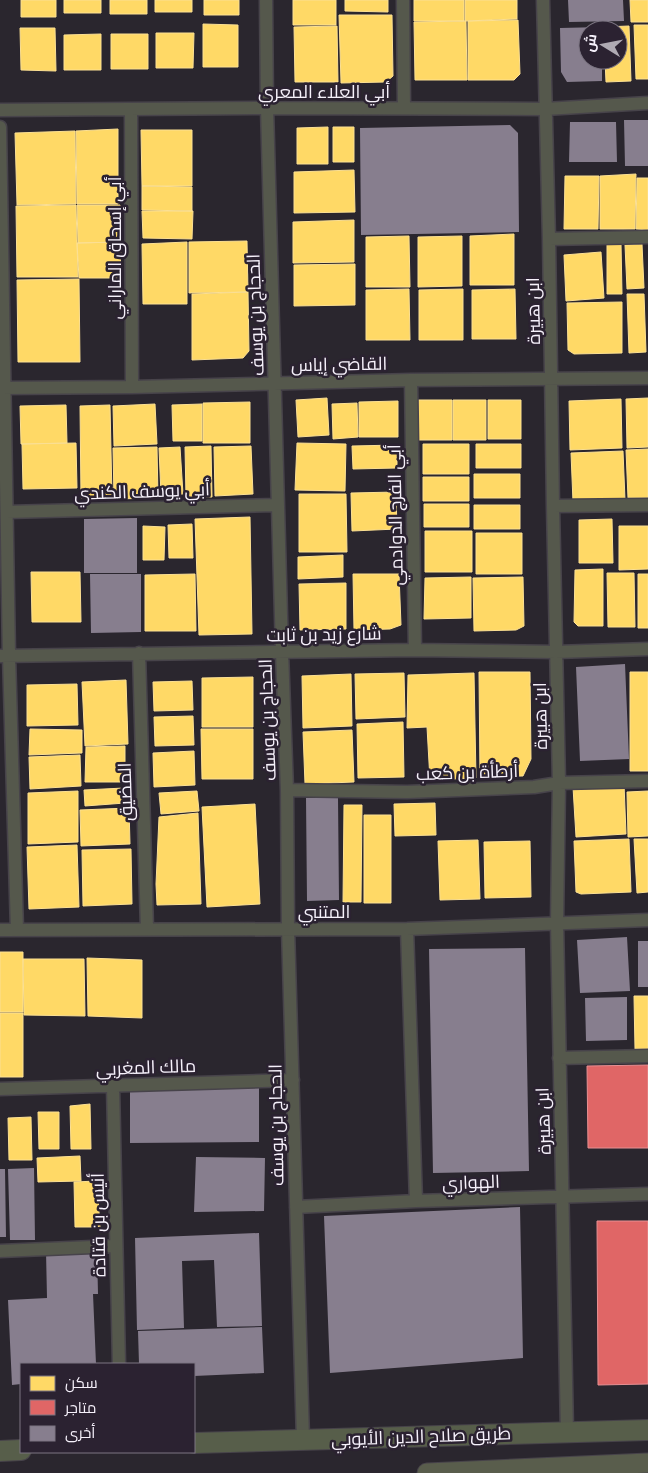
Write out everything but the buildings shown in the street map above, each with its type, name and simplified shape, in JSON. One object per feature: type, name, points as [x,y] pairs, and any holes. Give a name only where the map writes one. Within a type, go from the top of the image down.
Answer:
[{"type":"main road","name":"طريق صلاح الدين الأيوبي","points":[[195,1443],[648,1430]]},
{"type":"main road","points":[[0,1450],[20,1450]]},
{"type":"main road","points":[[427,1473],[648,1463]]},
{"type":"street","name":"الحجاج بن يوسف","points":[[266,0],[277,505],[287,790],[288,929],[303,1439]]},
{"type":"street","points":[[403,0],[404,108]]},
{"type":"street","name":"ابن هبيرة","points":[[543,0],[559,783],[557,923],[567,1432]]},
{"type":"street","name":"أبي العلاء المعري","points":[[0,110],[267,108],[545,109],[648,103]]},
{"type":"street","name":"أبي إسحاق الماراني","points":[[131,109],[132,387]]},
{"type":"street","points":[[0,127],[2,388],[7,512],[5,656],[17,930]]},
{"type":"street","points":[[549,239],[648,237]]},
{"type":"street","name":"القاضي إياس","points":[[2,388],[132,387],[274,382],[648,378]]},
{"type":"street","name":"أبي الفرج الدوادمي","points":[[411,380],[415,650]]},
{"type":"street","points":[[553,506],[648,504]]},
{"type":"street","name":"أبي يوسف الكندي","points":[[7,512],[277,505]]},
{"type":"street","name":"شارع زيد بن ثابت","points":[[5,656],[415,650],[556,652],[648,649]]},
{"type":"street","name":"المضيق","points":[[139,654],[147,929]]},
{"type":"street","name":"أرطأة بن كعب","points":[[287,790],[407,792],[534,787],[559,783],[648,781]]},
{"type":"street","name":"المتنبي","points":[[0,930],[407,929],[648,920]]},
{"type":"street","points":[[407,929],[416,1201]]},
{"type":"street","points":[[559,1058],[648,1056]]},
{"type":"street","name":"مالك المغربي","points":[[0,1088],[293,1080]]},
{"type":"street","name":"أنيس بن قتادة","points":[[113,1086],[119,1363]]},
{"type":"street","name":"الهواري","points":[[296,1207],[416,1201],[648,1194]]},
{"type":"street","points":[[0,1251],[116,1246]]}]
